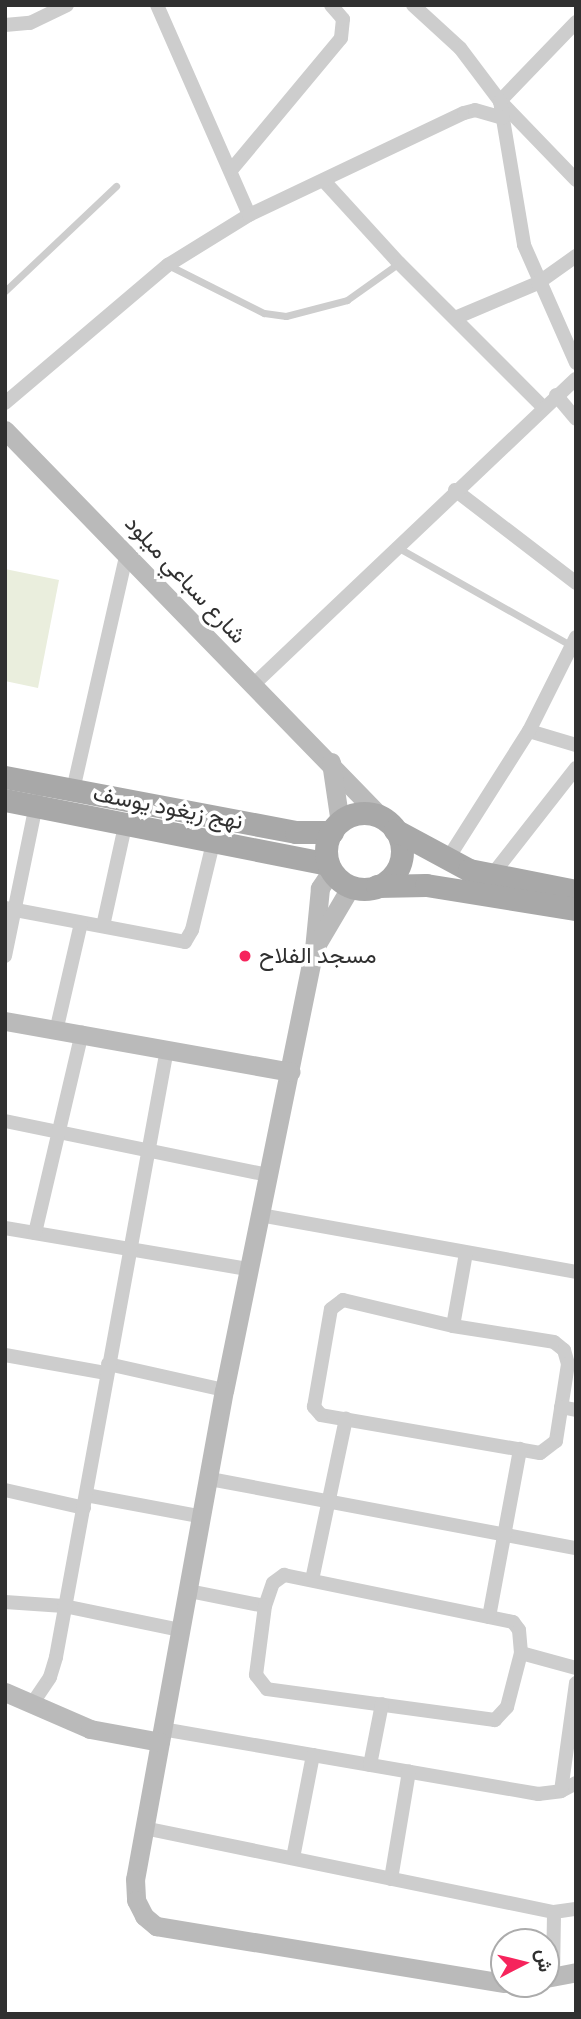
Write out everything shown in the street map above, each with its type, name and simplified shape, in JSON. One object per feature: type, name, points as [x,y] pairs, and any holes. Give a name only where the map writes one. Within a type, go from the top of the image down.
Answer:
[{"type":"main road","name":"نهج زيغود يوسف","points":[[5,777],[37,795],[125,826],[330,867]]},
{"type":"main road","name":"نهج زيغود يوسف","points":[[5,800],[73,790],[296,832],[336,828]]},
{"type":"main road","points":[[576,891],[492,875],[447,860],[387,822],[358,814],[336,828],[330,867],[350,888],[426,885],[576,909]]},
{"type":"main road","points":[[377,886],[400,863],[387,822]]},
{"type":"street","points":[[5,26],[30,23],[68,5]]},
{"type":"street","points":[[157,5],[232,169],[249,215]]},
{"type":"street","points":[[232,169],[341,38],[343,19],[331,5]]},
{"type":"street","points":[[413,5],[460,48],[500,101],[576,180]]},
{"type":"street","points":[[500,101],[576,22]]},
{"type":"street","points":[[500,101],[518,214],[538,284],[576,363]]},
{"type":"street","points":[[5,403],[168,265],[249,215],[464,113],[475,110],[503,118]]},
{"type":"street","points":[[324,181],[399,264],[542,407]]},
{"type":"street","points":[[455,318],[538,284],[576,256]]},
{"type":"street","points":[[252,686],[542,407],[576,379]]},
{"type":"street","points":[[556,395],[576,419]]},
{"type":"street","name":"شارع سباعي ميلود","points":[[5,429],[387,822]]},
{"type":"street","points":[[455,490],[576,583]]},
{"type":"street","points":[[73,790],[127,552]]},
{"type":"street","points":[[447,860],[529,731],[573,641]]},
{"type":"street","points":[[529,731],[576,745]]},
{"type":"street","points":[[331,762],[336,828]]},
{"type":"street","points":[[492,875],[576,768]]},
{"type":"street","points":[[5,956],[10,909],[37,795]]},
{"type":"street","points":[[103,926],[125,826]]},
{"type":"street","points":[[10,909],[185,942],[192,930],[213,843]]},
{"type":"street","points":[[330,867],[320,888],[314,948],[224,1390],[135,1888],[144,1916],[156,1926],[490,1981]]},
{"type":"street","points":[[314,948],[350,888]]},
{"type":"street","points":[[57,1027],[82,923]]},
{"type":"street","points":[[5,1021],[57,1027],[290,1072]]},
{"type":"street","points":[[35,1233],[55,1132],[82,1032]]},
{"type":"street","points":[[32,1704],[50,1677],[85,1502],[146,1150],[167,1049]]},
{"type":"street","points":[[5,1121],[267,1175]]},
{"type":"street","points":[[260,1215],[576,1272]]},
{"type":"street","points":[[5,1228],[248,1269]]},
{"type":"street","points":[[453,1326],[466,1253]]},
{"type":"street","points":[[343,1300],[453,1326],[559,1345],[568,1364],[568,1408],[552,1447],[540,1452],[321,1415],[314,1407],[334,1303],[343,1300]]},
{"type":"street","points":[[5,1355],[107,1368],[224,1390]]},
{"type":"street","points":[[312,1580],[346,1419]]},
{"type":"street","points":[[489,1617],[520,1449]]},
{"type":"street","points":[[210,1479],[576,1548]]},
{"type":"street","points":[[5,1490],[203,1517]]},
{"type":"street","points":[[279,1576],[312,1580],[513,1622],[519,1630],[521,1653],[507,1707],[495,1720],[267,1689],[260,1684],[256,1675],[265,1606],[279,1576]]},
{"type":"street","points":[[189,1591],[265,1606]]},
{"type":"street","points":[[5,1602],[64,1606],[180,1630]]},
{"type":"street","points":[[521,1653],[576,1668]]},
{"type":"street","points":[[561,1791],[576,1683]]},
{"type":"street","points":[[5,1692],[90,1729],[161,1735],[313,1755],[538,1794],[561,1791],[576,1783]]},
{"type":"street","points":[[370,1765],[382,1704]]},
{"type":"street","points":[[293,1858],[313,1755]]},
{"type":"street","points":[[391,1879],[410,1772]]},
{"type":"street","points":[[144,1828],[554,1912],[576,1909]]},
{"type":"street","points":[[553,1928],[554,1912]]},
{"type":"lane","points":[[5,291],[116,186]]},
{"type":"lane","points":[[168,265],[264,313],[286,316],[346,300],[399,264]]},
{"type":"lane","points":[[396,547],[573,641]]},
{"type":"green space","points":[[5,569],[59,580],[38,688],[5,681]]},
{"type":"place","name":"مسجد الفلاح","points":[[245,956]]}]
